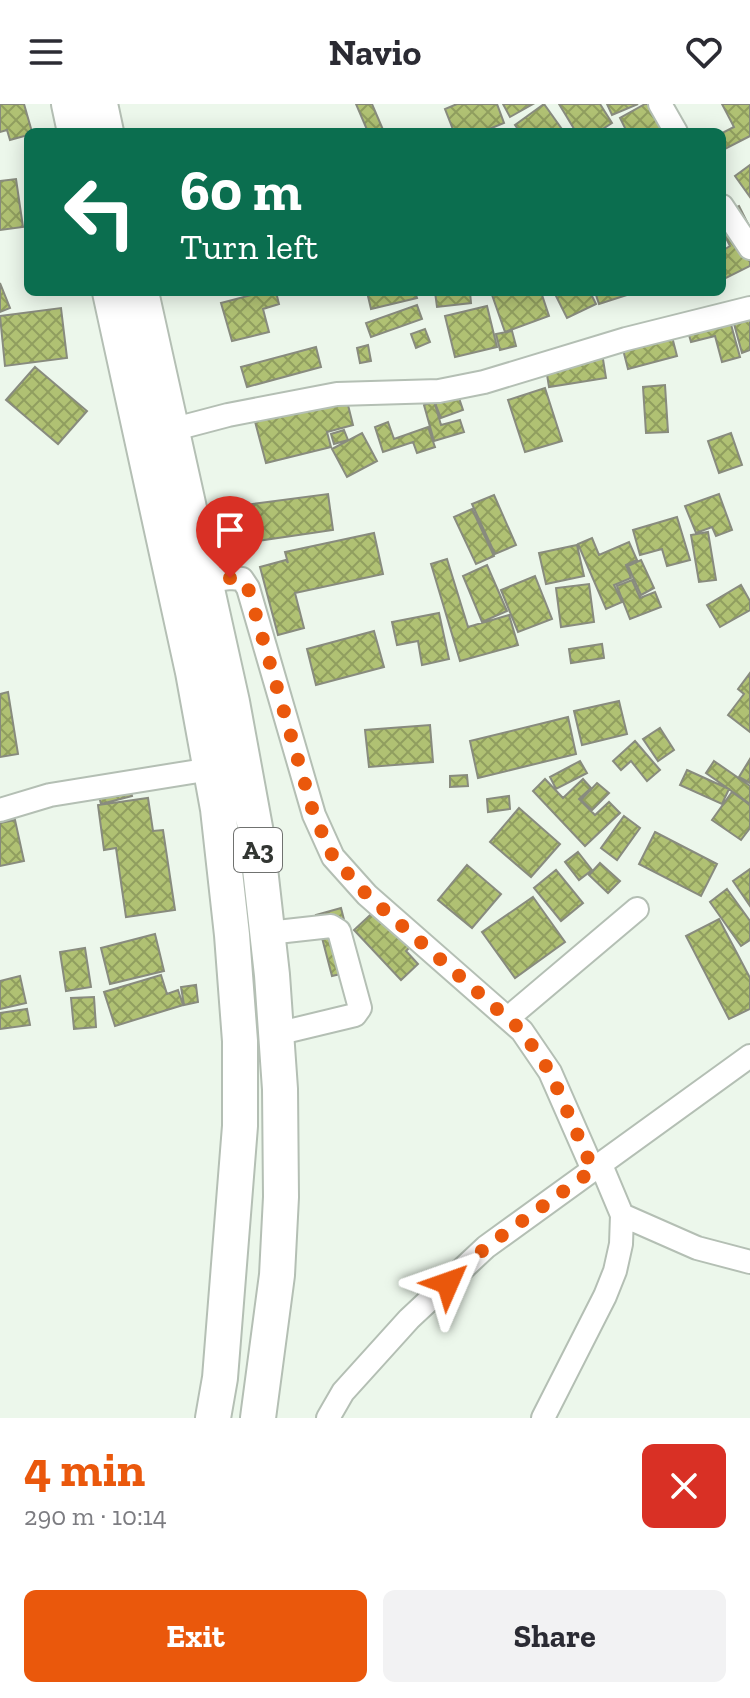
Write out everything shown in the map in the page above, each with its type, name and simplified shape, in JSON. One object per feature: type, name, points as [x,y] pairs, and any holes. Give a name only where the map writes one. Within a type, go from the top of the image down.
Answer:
[{"type":"highway","points":[[69,104],[74,128]]},
{"type":"highway","points":[[100,104],[105,128]]},
{"type":"highway","name":"A3","points":[[111,296],[211,769],[232,935],[240,1041],[240,1126],[220,1378],[213,1418]]},
{"type":"highway","name":"A3","points":[[142,296],[232,702],[256,833],[268,933],[280,1089],[281,1197],[277,1275],[258,1418]]},
{"type":"street","points":[[660,104],[674,128]]},
{"type":"street","points":[[726,212],[750,248]]},
{"type":"street","points":[[171,430],[228,415],[337,394],[439,391],[484,382],[626,339],[750,308]]},
{"type":"street","points":[[205,581],[242,579],[248,588],[314,815],[333,857],[367,895],[522,1031],[550,1072],[622,1215],[621,1244],[615,1271],[543,1418]]},
{"type":"street","points":[[0,810],[50,795],[211,769]]},
{"type":"street","points":[[508,1018],[637,909]]},
{"type":"street","points":[[268,933],[331,926],[339,931],[360,1008],[355,1015],[276,1034]]},
{"type":"street","points":[[328,1418],[343,1392],[409,1319],[486,1247],[750,1056]]},
{"type":"street","points":[[622,1215],[697,1248],[750,1262]]},
{"type":"building","points":[[0,104],[24,104],[31,128],[24,128],[24,136],[10,140],[7,130],[0,132]]},
{"type":"building","points":[[356,104],[372,104],[382,128],[366,128]]},
{"type":"building","points":[[457,104],[497,104],[504,123],[492,128],[452,128],[445,109]]},
{"type":"building","points":[[503,104],[533,104],[510,117]]},
{"type":"building","points":[[544,104],[561,128],[517,128],[515,125]]},
{"type":"building","points":[[559,104],[600,104],[612,123],[604,128],[574,128]]},
{"type":"building","points":[[607,104],[638,104],[612,115]]},
{"type":"building","points":[[645,104],[662,104],[675,128],[625,128],[620,118]]},
{"type":"building","points":[[722,104],[750,104],[750,136],[726,148],[726,131],[734,127]]},
{"type":"building","points":[[750,165],[750,197],[735,176]]},
{"type":"building","points":[[16,179],[23,227],[0,230],[0,181]]},
{"type":"building","points":[[739,206],[750,228],[750,266],[726,278],[726,248],[730,246],[726,238],[726,212]]},
{"type":"building","points":[[0,283],[10,308],[0,312]]},
{"type":"building","points":[[248,296],[277,296],[279,304],[263,309],[269,332],[232,341],[221,303]]},
{"type":"building","points":[[368,296],[417,298],[371,309]]},
{"type":"building","points":[[436,296],[470,296],[471,303],[437,307]]},
{"type":"building","points":[[492,296],[542,296],[549,316],[505,332]]},
{"type":"building","points":[[556,296],[592,296],[596,304],[567,318]]},
{"type":"building","points":[[596,296],[624,296],[599,304]]},
{"type":"building","points":[[417,305],[422,319],[371,337],[366,323]]},
{"type":"building","points":[[487,306],[497,347],[455,357],[445,316]]},
{"type":"building","points":[[61,308],[67,358],[5,366],[0,316]]},
{"type":"building","points":[[750,308],[750,350],[742,353],[731,313]]},
{"type":"building","points":[[727,310],[740,357],[722,362],[715,336],[691,342],[685,321]]},
{"type":"building","points":[[669,325],[677,356],[628,369],[620,338]]},
{"type":"building","points":[[425,329],[430,342],[416,348],[411,334]]},
{"type":"building","points":[[512,331],[516,346],[500,350],[496,334]]},
{"type":"building","points":[[368,345],[371,361],[360,363],[357,348]]},
{"type":"building","points":[[316,347],[321,367],[247,387],[241,367]]},
{"type":"building","points":[[602,353],[606,378],[549,387],[545,362]]},
{"type":"building","points":[[35,367],[87,411],[58,444],[6,400]]},
{"type":"building","points":[[665,385],[668,432],[646,433],[643,387]]},
{"type":"building","points":[[545,388],[562,441],[525,452],[508,400]]},
{"type":"building","points":[[344,389],[353,425],[327,432],[331,447],[266,463],[253,414]]},
{"type":"building","points":[[458,395],[463,410],[441,418],[435,403]]},
{"type":"building","points":[[434,401],[441,425],[460,420],[464,432],[434,441],[424,405]]},
{"type":"building","points":[[388,422],[394,439],[428,427],[435,447],[417,453],[413,442],[383,452],[375,427]]},
{"type":"building","points":[[344,430],[348,440],[334,444],[331,434]]},
{"type":"building","points":[[362,433],[377,461],[347,477],[332,449]]},
{"type":"building","points":[[731,433],[742,465],[719,473],[708,441]]},
{"type":"building","points":[[328,494],[333,530],[257,541],[252,504]]},
{"type":"building","points":[[719,494],[732,530],[716,536],[712,527],[696,533],[685,506]]},
{"type":"building","points":[[494,495],[516,545],[495,554],[472,504]]},
{"type":"building","points":[[472,509],[494,556],[476,564],[454,517]]},
{"type":"building","points":[[677,517],[690,560],[667,566],[662,549],[640,555],[633,530]]},
{"type":"building","points":[[708,532],[716,580],[699,582],[691,535]]},
{"type":"building","points":[[374,533],[383,574],[295,593],[304,628],[278,635],[260,567],[286,560],[288,563],[285,552]]},
{"type":"building","points":[[592,538],[599,555],[629,542],[637,560],[626,565],[631,578],[614,585],[622,602],[606,609],[578,544]]},
{"type":"building","points":[[577,545],[584,576],[546,584],[539,553]]},
{"type":"building","points":[[447,559],[468,627],[509,615],[518,645],[460,661],[431,564]]},
{"type":"building","points":[[641,560],[654,588],[641,595],[628,566]]},
{"type":"building","points":[[487,565],[507,611],[482,622],[463,576]]},
{"type":"building","points":[[535,576],[552,619],[518,632],[501,590]]},
{"type":"building","points":[[632,580],[640,598],[655,592],[661,607],[630,619],[617,586]]},
{"type":"building","points":[[589,584],[594,622],[561,627],[556,588]]},
{"type":"building","points":[[741,585],[750,601],[750,610],[720,627],[707,605]]},
{"type":"building","points":[[439,613],[449,659],[422,665],[418,641],[397,645],[392,622]]},
{"type":"building","points":[[374,631],[384,667],[316,685],[307,649]]},
{"type":"building","points":[[602,644],[604,658],[571,663],[569,649]]},
{"type":"building","points":[[750,673],[750,732],[728,715],[744,694],[738,689]]},
{"type":"building","points":[[8,692],[18,754],[0,757],[0,694]]},
{"type":"building","points":[[619,701],[627,734],[582,745],[574,711]]},
{"type":"building","points":[[568,717],[576,754],[478,778],[470,741]]},
{"type":"building","points":[[430,725],[433,762],[369,767],[365,730]]},
{"type":"building","points":[[660,728],[674,750],[658,761],[643,739]]},
{"type":"building","points":[[635,741],[660,770],[647,781],[631,761],[621,770],[613,761]]},
{"type":"building","points":[[750,759],[750,783],[739,777]]},
{"type":"building","points":[[580,761],[587,773],[556,789],[550,777]]},
{"type":"building","points":[[714,761],[750,786],[750,804],[706,773]]},
{"type":"building","points":[[687,770],[729,789],[722,804],[680,785]]},
{"type":"building","points":[[467,775],[468,786],[450,787],[450,776]]},
{"type":"building","points":[[545,779],[563,798],[583,779],[591,788],[579,799],[595,815],[609,802],[620,813],[585,846],[533,791]]},
{"type":"building","points":[[597,783],[609,793],[592,810],[581,800]]},
{"type":"building","points":[[129,784],[132,796],[101,804],[98,792]]},
{"type":"building","points":[[732,792],[750,805],[750,828],[741,840],[712,820]]},
{"type":"building","points":[[509,796],[510,809],[488,812],[487,799]]},
{"type":"building","points":[[148,798],[153,831],[163,830],[175,910],[126,917],[116,848],[104,850],[98,805]]},
{"type":"building","points":[[519,808],[560,844],[531,877],[490,842]]},
{"type":"building","points":[[624,816],[640,828],[617,860],[601,848]]},
{"type":"building","points":[[15,820],[24,861],[0,866],[0,823]]},
{"type":"building","points":[[655,832],[717,864],[701,896],[639,864]]},
{"type":"building","points":[[578,852],[592,870],[579,880],[565,862]]},
{"type":"building","points":[[600,863],[620,881],[608,893],[589,875]]},
{"type":"building","points":[[467,865],[501,894],[472,928],[438,900]]},
{"type":"building","points":[[750,869],[750,906],[733,881]]},
{"type":"building","points":[[556,870],[583,903],[561,921],[534,888]]},
{"type":"building","points":[[727,889],[750,921],[750,940],[741,946],[710,902]]},
{"type":"building","points":[[533,897],[565,942],[515,978],[482,932]]},
{"type":"building","points":[[381,905],[415,942],[406,951],[418,964],[401,980],[354,930]]},
{"type":"building","points":[[341,908],[357,970],[332,976],[316,915]]},
{"type":"building","points":[[719,919],[750,978],[750,1009],[729,1019],[686,936]]},
{"type":"building","points":[[155,934],[164,971],[110,984],[101,948]]},
{"type":"building","points":[[85,948],[91,987],[66,991],[60,952]]},
{"type":"building","points":[[161,975],[167,994],[178,990],[183,1005],[115,1026],[104,992]]},
{"type":"building","points":[[20,976],[26,1003],[0,1009],[0,981]]},
{"type":"building","points":[[196,985],[198,1002],[184,1005],[181,987]]},
{"type":"building","points":[[94,997],[96,1027],[74,1029],[71,998]]},
{"type":"building","points":[[27,1009],[30,1025],[0,1029],[0,1013]]},
{"type":"route","points":[[230,578],[242,579],[248,588],[314,815],[333,857],[367,895],[522,1031],[550,1072],[593,1170],[486,1247],[448,1283]]}]
